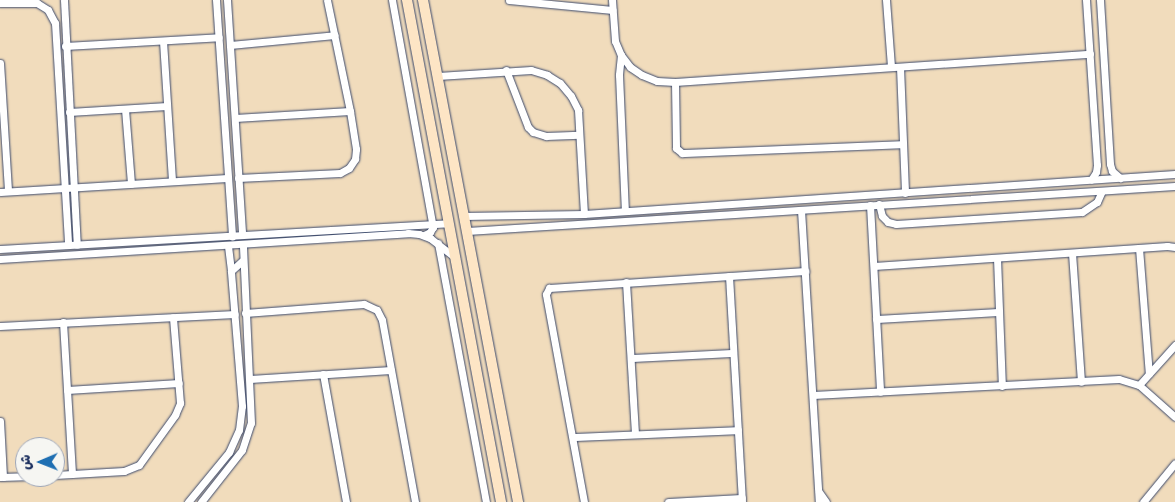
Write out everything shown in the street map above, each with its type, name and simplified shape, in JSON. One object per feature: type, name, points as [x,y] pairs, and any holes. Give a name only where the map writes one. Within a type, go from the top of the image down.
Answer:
[{"type":"street","points":[[64,0],[77,245]]},
{"type":"street","points":[[216,0],[232,236]]},
{"type":"street","points":[[227,0],[242,235]]},
{"type":"street","points":[[238,178],[344,171],[352,164],[356,154],[350,111],[327,0]]},
{"type":"street","points":[[392,0],[432,223],[430,232],[424,235]]},
{"type":"street","points":[[509,0],[613,10]]},
{"type":"street","points":[[612,0],[615,41],[621,55],[630,67],[642,75],[656,80],[675,82],[1090,54]]},
{"type":"street","points":[[886,0],[891,67]]},
{"type":"street","points":[[1086,0],[1097,165],[1096,172],[1091,180]]},
{"type":"street","points":[[1100,0],[1110,164],[1112,171],[1120,178]]},
{"type":"street","points":[[0,3],[37,2],[45,7],[53,18],[68,246]]},
{"type":"street","points":[[501,502],[408,5],[424,4],[518,502]]},
{"type":"street","points":[[230,46],[334,34]]},
{"type":"street","points":[[65,46],[219,37]]},
{"type":"street","points":[[163,41],[172,181]]},
{"type":"street","points":[[621,55],[619,75],[625,211]]},
{"type":"street","points":[[0,63],[8,192]]},
{"type":"street","points":[[900,66],[904,193]]},
{"type":"street","points":[[438,76],[506,70],[531,70],[547,74],[560,83],[571,96],[578,110],[584,214]]},
{"type":"street","points":[[506,70],[528,127],[533,132],[546,136],[579,135]]},
{"type":"street","points":[[675,82],[676,148],[682,154],[903,144]]},
{"type":"street","points":[[69,112],[167,106]]},
{"type":"street","points":[[126,109],[131,184]]},
{"type":"street","points":[[235,118],[350,111]]},
{"type":"street","points":[[464,216],[506,217],[584,214],[1175,174]]},
{"type":"street","points":[[0,192],[228,178]]},
{"type":"street","points":[[466,231],[1175,186]]},
{"type":"street","points":[[935,191],[935,201]]},
{"type":"street","points":[[880,204],[882,216],[888,222],[896,224],[1082,212],[1097,202],[1102,191]]},
{"type":"street","points":[[870,205],[880,392]]},
{"type":"street","points":[[801,210],[819,502]]},
{"type":"street","points":[[506,217],[507,227]]},
{"type":"street","points":[[0,249],[448,223]]},
{"type":"street","points":[[306,231],[307,241]]},
{"type":"street","points":[[0,259],[307,241],[408,233],[424,235],[438,242],[456,258]]},
{"type":"street","points":[[148,241],[149,251]]},
{"type":"street","points":[[438,242],[486,502]]},
{"type":"street","points":[[201,502],[237,458],[246,441],[252,413],[242,261],[243,245]]},
{"type":"street","points":[[188,502],[228,452],[239,430],[242,406],[228,246]]},
{"type":"street","points":[[874,266],[1175,247]]},
{"type":"street","points":[[1139,248],[1149,374]]},
{"type":"street","points":[[1072,253],[1081,382]]},
{"type":"street","points":[[997,258],[1002,386]]},
{"type":"street","points":[[231,271],[242,261]]},
{"type":"street","points":[[584,502],[546,292],[551,287],[805,271]]},
{"type":"street","points":[[668,502],[742,500],[729,276]]},
{"type":"street","points":[[626,282],[635,434]]},
{"type":"street","points":[[246,313],[364,304],[373,306],[380,314],[414,502]]},
{"type":"street","points":[[876,319],[999,312]]},
{"type":"street","points":[[0,326],[235,314]]},
{"type":"street","points":[[65,474],[124,471],[140,465],[176,415],[180,403],[173,317]]},
{"type":"street","points":[[63,322],[72,474]]},
{"type":"street","points":[[1138,385],[1175,345]]},
{"type":"street","points":[[631,358],[733,353]]},
{"type":"street","points":[[250,379],[391,370]]},
{"type":"street","points":[[324,374],[346,502]]},
{"type":"street","points":[[812,395],[1119,380],[1138,385],[1175,416]]},
{"type":"street","points":[[67,390],[179,383]]},
{"type":"street","points":[[0,421],[1,477],[15,476]]},
{"type":"street","points":[[573,437],[738,430]]},
{"type":"street","points":[[1143,502],[1175,463]]},
{"type":"street","points":[[818,491],[826,502]]}]
